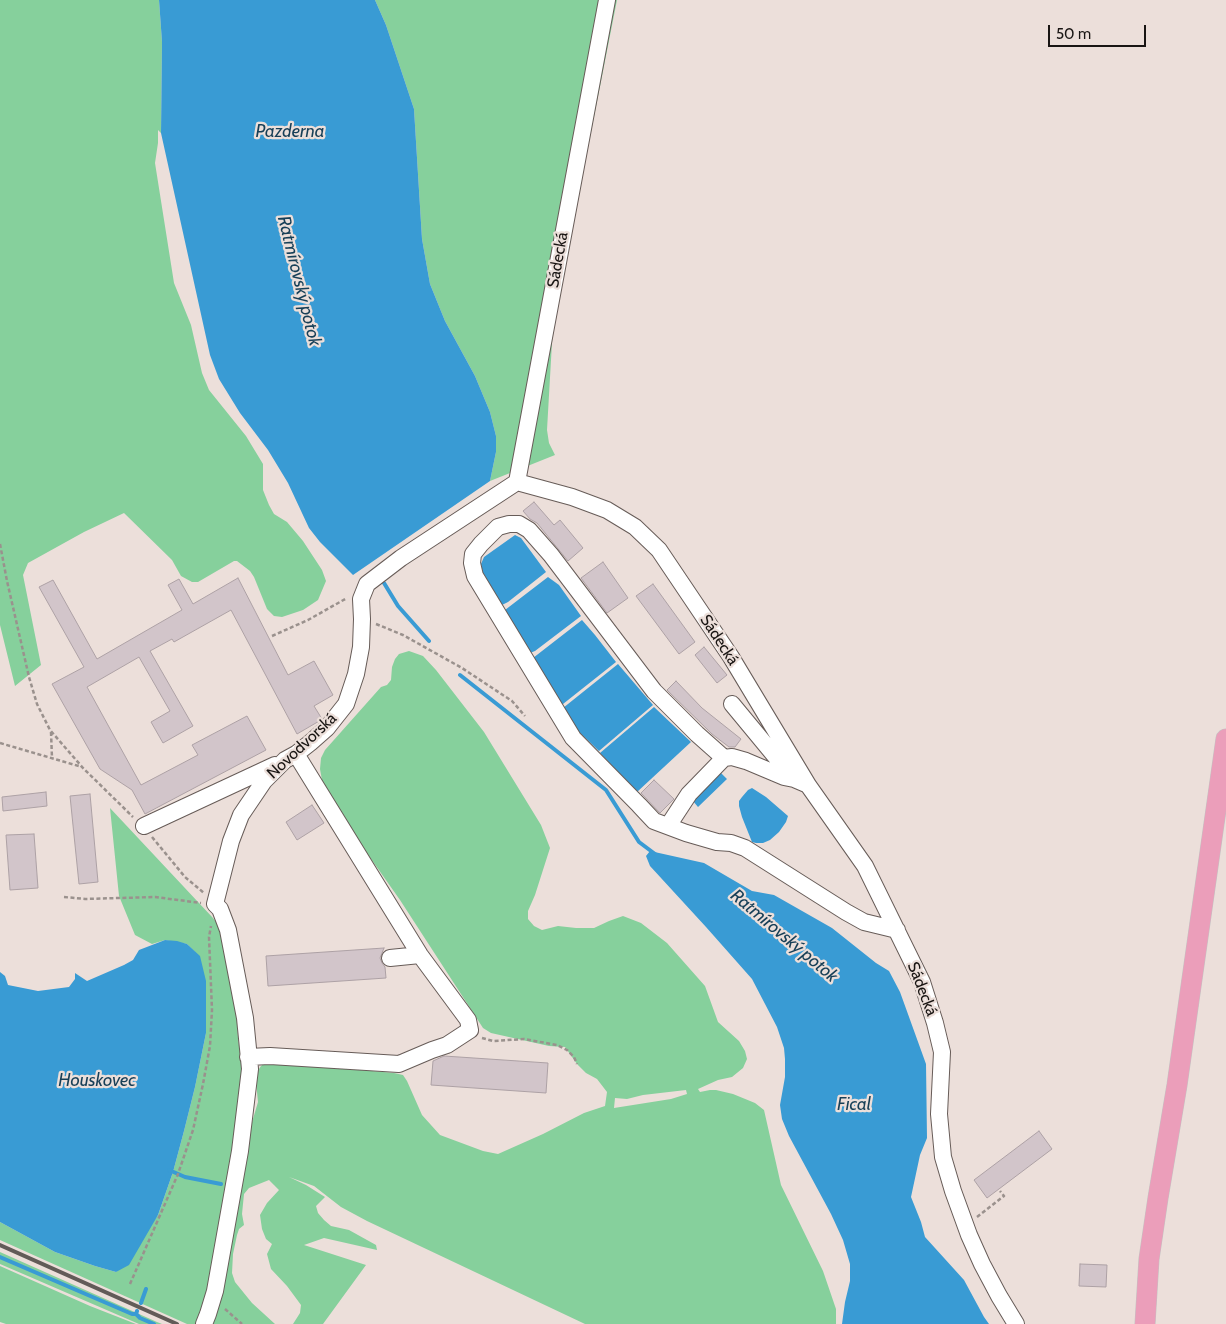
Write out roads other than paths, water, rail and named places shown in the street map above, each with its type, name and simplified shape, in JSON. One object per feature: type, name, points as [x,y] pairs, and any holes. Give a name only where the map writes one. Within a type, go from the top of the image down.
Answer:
[{"type":"main road","points":[[1146,1324],[1150,1259],[1158,1198],[1177,1085],[1226,739]]},
{"type":"street","name":"Sádecká","points":[[607,0],[517,482],[572,497],[607,510],[635,527],[659,550],[731,657],[801,782],[865,866],[922,982],[935,1023],[942,1052],[939,1114],[943,1157],[953,1190],[982,1264],[1016,1324]]},
{"type":"street","name":"Novodvorská","points":[[248,1056],[245,1018],[228,930],[218,907],[231,841],[241,815],[264,781],[291,757],[310,744],[327,728],[346,704],[356,674],[361,647],[362,619],[360,599],[367,584],[401,558],[517,482]]},
{"type":"street","points":[[724,758],[654,691],[551,555],[529,530],[519,524],[509,524],[498,528],[472,554],[475,576],[572,738],[654,822],[686,833],[718,842],[731,843],[744,848],[864,922],[897,930]]},
{"type":"street","points":[[732,704],[801,782]]},
{"type":"street","points":[[144,826],[291,757],[420,956],[468,1020],[470,1030],[447,1045],[399,1064],[248,1056],[250,1069],[240,1151],[213,1298],[204,1324]]},
{"type":"street","points":[[668,826],[689,794],[724,758],[732,757],[739,759],[801,782]]},
{"type":"street","points":[[390,958],[420,956]]},
{"type":"water","name":"Pazderna","points":[[159,0],[375,0],[386,25],[414,109],[422,239],[430,284],[445,321],[475,376],[490,412],[496,436],[496,452],[490,481],[353,575],[320,542],[309,528],[288,483],[268,450],[240,413],[219,379],[210,355],[161,133],[162,42]]},
{"type":"water","points":[[515,535],[521,538],[546,572],[502,605],[483,573],[481,564],[484,557]]},
{"type":"water","points":[[548,577],[559,585],[581,616],[530,653],[505,610]]},
{"type":"water","points":[[582,620],[616,662],[563,704],[559,704],[533,658]]},
{"type":"water","points":[[618,664],[653,705],[599,751],[577,730],[563,708]]},
{"type":"water","points":[[654,707],[691,742],[637,792],[600,753]]},
{"type":"water","points":[[721,773],[727,779],[698,807],[693,801]]},
{"type":"water","points":[[752,788],[788,816],[779,832],[763,843],[752,842],[739,806],[739,801]]},
{"type":"water","name":"Fical","points":[[650,851],[704,863],[752,891],[774,895],[832,928],[889,971],[900,992],[926,1064],[927,1138],[920,1155],[911,1197],[925,1237],[964,1280],[989,1324],[842,1324],[850,1281],[850,1264],[843,1240],[831,1214],[789,1136],[782,1119],[780,1105],[785,1077],[785,1059],[784,1048],[777,1027],[752,979],[650,866],[646,856]]},
{"type":"water","name":"Houskovec","points":[[165,940],[187,944],[200,956],[206,981],[206,1033],[184,1131],[173,1172],[158,1215],[129,1265],[116,1272],[55,1252],[0,1222],[0,972],[5,976],[8,985],[38,991],[69,987],[75,979],[75,973],[87,981],[133,960],[139,950]]},
{"type":"waterway","name":"Ratmírovský potok","points":[[384,583],[398,606],[429,641]]},
{"type":"waterway","name":"Ratmírovský potok","points":[[460,675],[606,790],[639,842],[655,854]]},
{"type":"waterway","points":[[169,1170],[185,1177],[221,1184]]},
{"type":"waterway","points":[[0,1257],[132,1314],[136,1314],[137,1311]]},
{"type":"waterway","points":[[141,1303],[146,1289]]},
{"type":"waterway","points":[[136,1314],[140,1318],[154,1324]]},
{"type":"railway","points":[[0,1245],[177,1324]]}]
